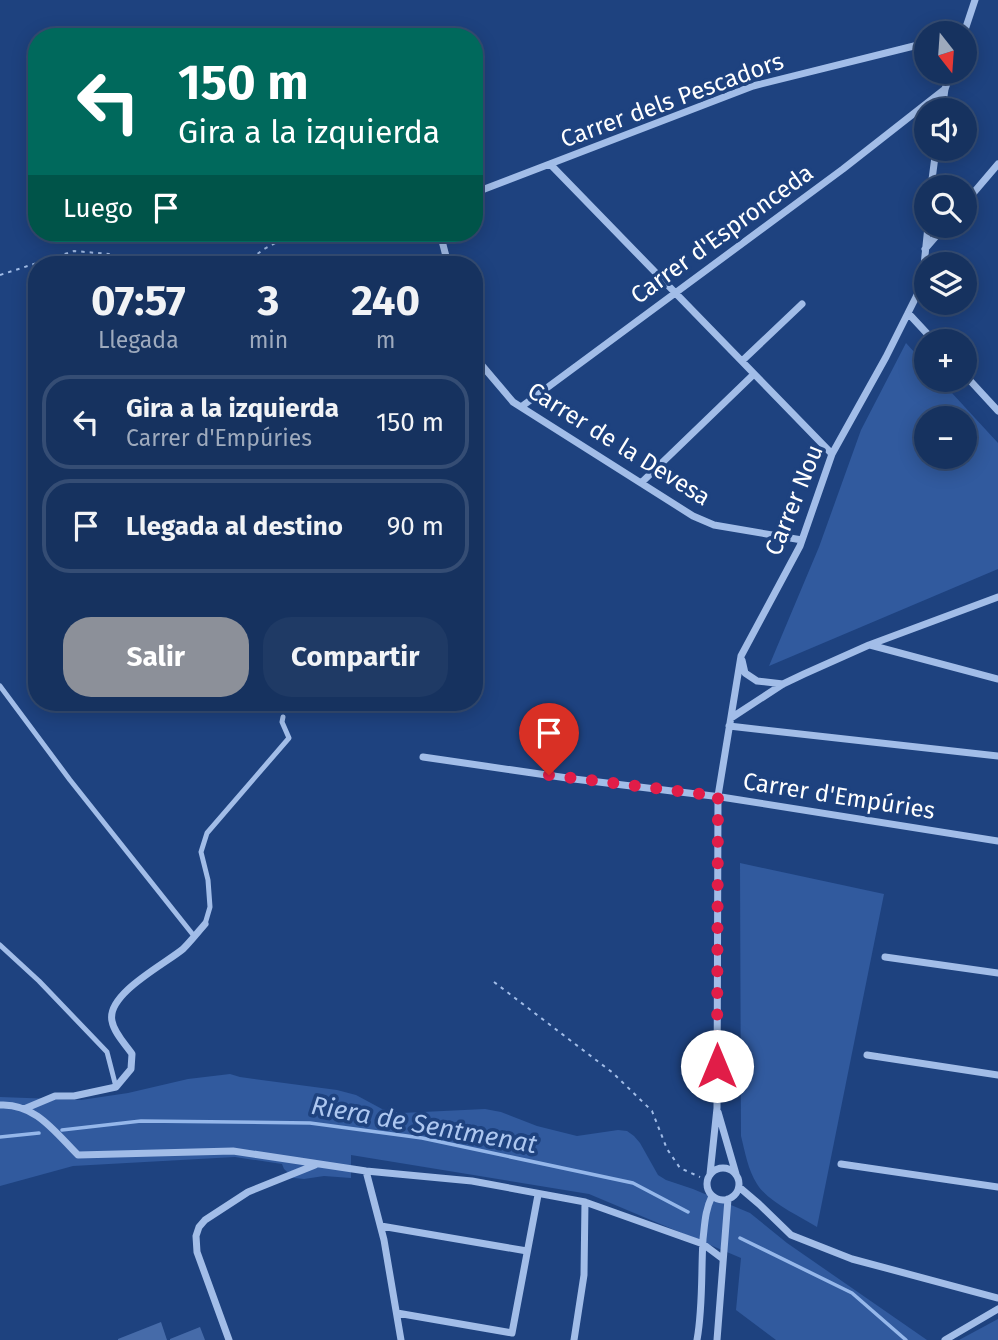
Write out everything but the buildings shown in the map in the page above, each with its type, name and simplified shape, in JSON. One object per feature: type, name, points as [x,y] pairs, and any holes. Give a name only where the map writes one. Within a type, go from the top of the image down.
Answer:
[{"type":"street","points":[[968,21],[975,0]]},
{"type":"street","name":"Carrer dels Pescadors","points":[[483,190],[753,86],[914,46]]},
{"type":"street","points":[[944,98],[947,84]]},
{"type":"street","name":"Carrer d'Espronceda","points":[[521,407],[843,169],[945,89]]},
{"type":"street","points":[[550,164],[832,454]]},
{"type":"street","points":[[977,189],[998,164]]},
{"type":"street","name":"Carrer Nou","points":[[717,1108],[718,796],[741,656],[802,540],[832,454],[922,285],[926,238]]},
{"type":"street","points":[[925,249],[935,238]]},
{"type":"street","points":[[742,361],[802,304]]},
{"type":"street","points":[[908,313],[923,329]]},
{"type":"street","name":"Carrer de la Devesa","points":[[483,367],[513,402],[693,516],[714,525],[802,540]]},
{"type":"street","points":[[640,483],[754,374]]},
{"type":"street","points":[[977,388],[998,411]]},
{"type":"street","points":[[730,722],[783,684],[869,645],[998,597]]},
{"type":"street","points":[[869,645],[998,679]]},
{"type":"street","points":[[741,656],[745,673],[757,681],[783,684]]},
{"type":"street","points":[[730,722],[998,756]]},
{"type":"street","name":"Carrer d'Empúries","points":[[423,757],[718,796],[998,841]]},
{"type":"street","points":[[24,1109],[55,1096],[74,1096],[116,1087],[131,1069],[132,1054],[111,1021],[113,1010],[122,995],[183,948],[205,924]]},
{"type":"street","points":[[885,957],[998,973]]},
{"type":"street","points":[[867,1055],[998,1075]]},
{"type":"street","points":[[0,1105],[14,1104],[39,1115],[78,1155],[233,1151],[366,1171],[472,1181],[585,1202],[703,1244],[723,1259]]},
{"type":"street","points":[[717,1108],[739,1187],[728,1199],[720,1200],[709,1191],[717,1108]]},
{"type":"street","points":[[229,1340],[197,1252],[199,1227],[205,1220],[248,1192],[317,1164]]},
{"type":"street","points":[[841,1164],[998,1187]]},
{"type":"street","points":[[709,1177],[723,1168],[736,1174]]},
{"type":"street","points":[[366,1171],[380,1226],[401,1340]]},
{"type":"street","points":[[739,1187],[791,1235],[852,1259],[998,1298]]},
{"type":"street","points":[[397,1313],[512,1333],[538,1195]]},
{"type":"street","points":[[697,1340],[706,1209],[712,1196]]},
{"type":"street","points":[[718,1340],[728,1199]]},
{"type":"street","points":[[575,1340],[584,1275],[585,1202]]},
{"type":"street","points":[[380,1226],[527,1251]]},
{"type":"street","points":[[945,1340],[998,1310]]},
{"type":"lane","points":[[0,686],[70,780],[194,936]]},
{"type":"lane","points":[[205,924],[210,908],[208,880],[201,852],[206,833],[289,738],[282,722],[283,718]]},
{"type":"lane","points":[[0,945],[39,981],[107,1052],[116,1087]]},
{"type":"path","points":[[255,256],[278,242]]},
{"type":"path","points":[[59,256],[74,251],[110,256]]},
{"type":"path","points":[[0,275],[28,266]]},
{"type":"path","points":[[494,982],[613,1073],[652,1111],[667,1149],[680,1168],[709,1177]]},
{"type":"shaded area","points":[[906,343],[914,352],[914,392],[951,392],[964,406],[914,406],[914,469],[977,469],[977,420],[998,443],[998,569],[769,666],[819,547],[861,430]]},
{"type":"shaded area","points":[[740,863],[884,894],[817,1227],[784,1208],[762,1191],[751,1173],[741,1136]]},
{"type":"shaded area","points":[[230,1074],[337,1090],[356,1095],[382,1109],[401,1113],[485,1109],[577,1136],[627,1131],[640,1143],[658,1175],[750,1213],[787,1243],[927,1340],[776,1340],[736,1310],[741,1258],[589,1194],[351,1155],[351,1178],[294,1178],[282,1164],[235,1157],[73,1166],[0,1186],[0,1097],[81,1100],[128,1093],[188,1079]]},
{"type":"shaded area","points":[[998,1319],[998,1340],[959,1340]]},
{"type":"waterway","name":"Riera de Sentmenat","points":[[62,1130],[141,1121],[310,1123],[422,1138],[633,1183],[688,1212]]},
{"type":"waterway","name":"Riera de Sentmenat","points":[[0,1137],[39,1133]]},
{"type":"waterway","name":"Riera de Sentmenat","points":[[740,1238],[852,1293],[906,1340]]},
{"type":"route","points":[[549,775],[718,796],[717,1066]]}]
